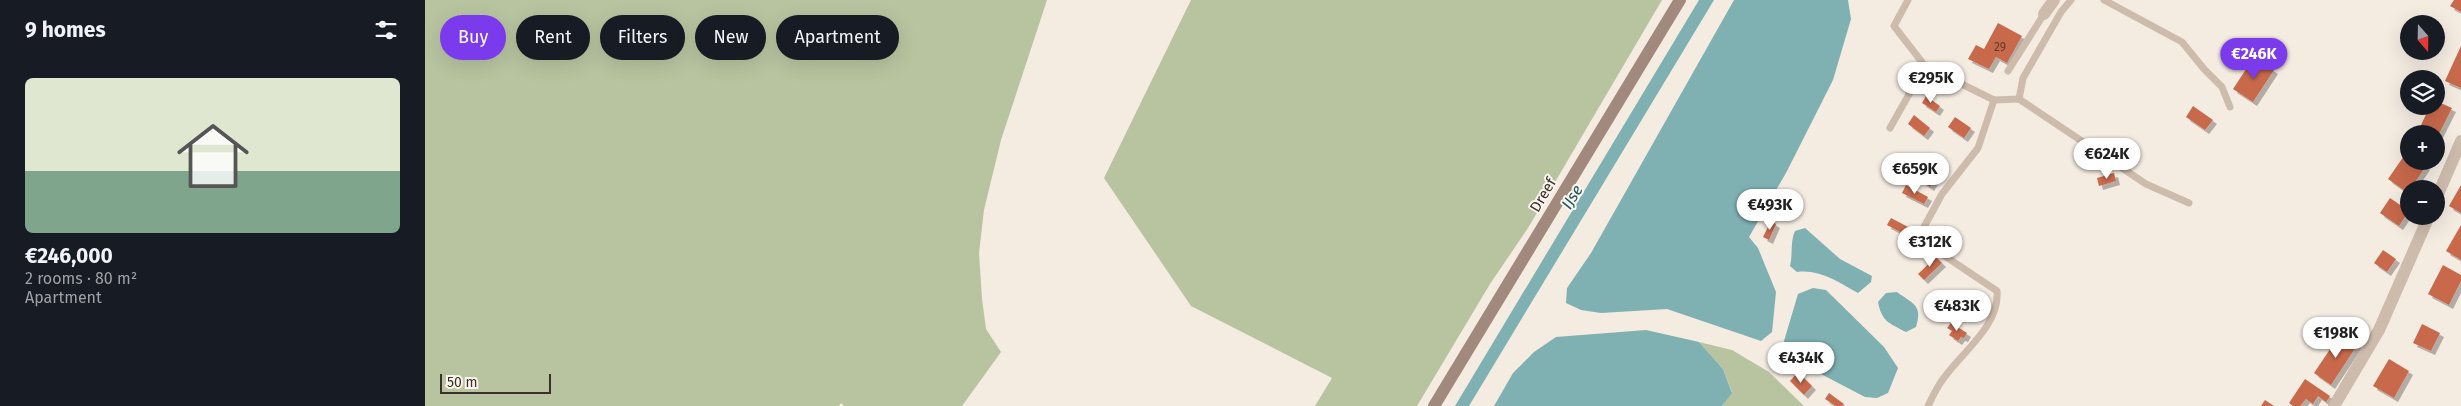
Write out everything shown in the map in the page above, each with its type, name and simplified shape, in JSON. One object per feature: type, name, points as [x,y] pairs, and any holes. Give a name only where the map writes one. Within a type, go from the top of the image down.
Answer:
[{"type":"main road","name":"Dreef","points":[[1434,406],[1680,0]]},
{"type":"street","points":[[2044,14],[2054,0]]},
{"type":"street","points":[[2444,180],[2461,141]]},
{"type":"street","points":[[2334,406],[2379,330],[2425,225]]},
{"type":"lane","points":[[1908,0],[1894,26],[1925,66],[1994,100],[2019,99],[2146,184],[2189,203]]},
{"type":"lane","points":[[2019,99],[2023,78],[2061,12],[2071,0]]},
{"type":"lane","points":[[2104,0],[2182,42],[2222,87],[2230,107]]},
{"type":"lane","points":[[2008,71],[2044,14]]},
{"type":"lane","points":[[1891,128],[1925,66]]},
{"type":"lane","points":[[1928,406],[1941,382],[1986,327],[1998,300],[1997,291],[1918,238],[1942,194],[1978,148],[1994,100]]},
{"type":"green space","points":[[425,0],[1047,0],[1001,140],[984,210],[979,253],[982,299],[986,329],[1001,352],[962,406],[844,406],[841,403],[839,406],[425,406]]},
{"type":"green space","points":[[1191,0],[1662,0],[1528,228],[1490,284],[1417,406],[1315,406],[1332,378],[1191,306],[1104,178]]},
{"type":"green space","points":[[1699,342],[1732,350],[1769,372],[1804,406],[1722,406],[1732,392],[1723,369]]},
{"type":"water","points":[[1699,0],[1714,0],[1469,406],[1455,406]]},
{"type":"water","points":[[1734,0],[1848,0],[1851,19],[1833,80],[1787,171],[1749,237],[1758,248],[1776,292],[1772,332],[1761,341],[1667,309],[1601,313],[1581,310],[1566,303],[1567,288],[1591,253]]},
{"type":"water","points":[[1805,228],[1840,259],[1872,276],[1871,282],[1858,293],[1821,274],[1797,272],[1790,266],[1793,239],[1795,231]]},
{"type":"water","points":[[1813,288],[1826,290],[1884,347],[1898,368],[1888,393],[1877,398],[1865,397],[1796,361],[1787,354],[1784,341],[1798,294]]},
{"type":"water","points":[[1897,292],[1917,309],[1918,320],[1916,327],[1906,332],[1884,318],[1878,302],[1886,293]]},
{"type":"water","points":[[1646,330],[1699,342],[1723,369],[1732,393],[1722,406],[1494,406],[1513,373],[1534,352],[1556,337]]},
{"type":"building","points":[[2454,0],[2461,0],[2461,12],[2450,6]]},
{"type":"building","points":[[1998,23],[2022,36],[2007,63],[1996,57],[1989,69],[1968,59],[1976,45],[1984,49]]},
{"type":"building","points":[[2461,46],[2461,88],[2445,81]]},
{"type":"building","points":[[2254,57],[2274,70],[2253,102],[2233,89]]},
{"type":"building","points":[[1926,96],[1940,106],[1936,112],[1922,103]]},
{"type":"building","points":[[2445,105],[2452,108],[2444,125],[2421,125],[2426,115],[2445,115]]},
{"type":"building","points":[[2193,106],[2213,120],[2205,130],[2186,117]]},
{"type":"building","points":[[1914,115],[1930,128],[1924,136],[1908,124]]},
{"type":"building","points":[[1955,117],[1971,128],[1964,138],[1948,127]]},
{"type":"building","points":[[2400,162],[2400,170],[2423,170],[2417,180],[2400,180],[2400,187],[2388,179]]},
{"type":"building","points":[[1919,170],[1934,181],[1930,187],[1914,176]]},
{"type":"building","points":[[2114,173],[2116,181],[2099,186],[2097,178]]},
{"type":"building","points":[[1906,185],[1928,197],[1924,204],[1902,193]]},
{"type":"building","points":[[2461,185],[2461,213],[2449,206]]},
{"type":"building","points":[[2390,198],[2400,205],[2400,224],[2399,226],[2380,213]]},
{"type":"building","points":[[1891,218],[1910,228],[1906,235],[1887,225]]},
{"type":"building","points":[[1771,221],[1776,224],[1769,240],[1763,237]]},
{"type":"building","points":[[2461,225],[2461,260],[2446,251]]},
{"type":"building","points":[[2383,250],[2396,259],[2387,272],[2374,263]]},
{"type":"building","points":[[1936,257],[1942,263],[1924,280],[1918,274]]},
{"type":"building","points":[[2443,265],[2461,275],[2461,281],[2449,305],[2428,294]]},
{"type":"building","points":[[1951,323],[1967,333],[1964,338],[1961,337],[1958,341],[1949,335],[1952,331],[1947,328]]},
{"type":"building","points":[[2422,324],[2440,333],[2431,351],[2413,343]]},
{"type":"building","points":[[2341,333],[2358,344],[2331,385],[2314,373]]},
{"type":"building","points":[[2389,359],[2409,371],[2394,398],[2373,386]]},
{"type":"building","points":[[1798,372],[1812,386],[1804,395],[1790,381]]},
{"type":"building","points":[[2305,379],[2330,396],[2326,402],[2318,396],[2313,404],[2306,399],[2300,406],[2293,406],[2289,403]]},
{"type":"building","points":[[1829,393],[1844,404],[1836,406],[1825,399]]},
{"type":"building","points":[[2265,400],[2274,406],[2261,406]]},
{"type":"water label","name":"IJse","points":[[1572,197]]}]
